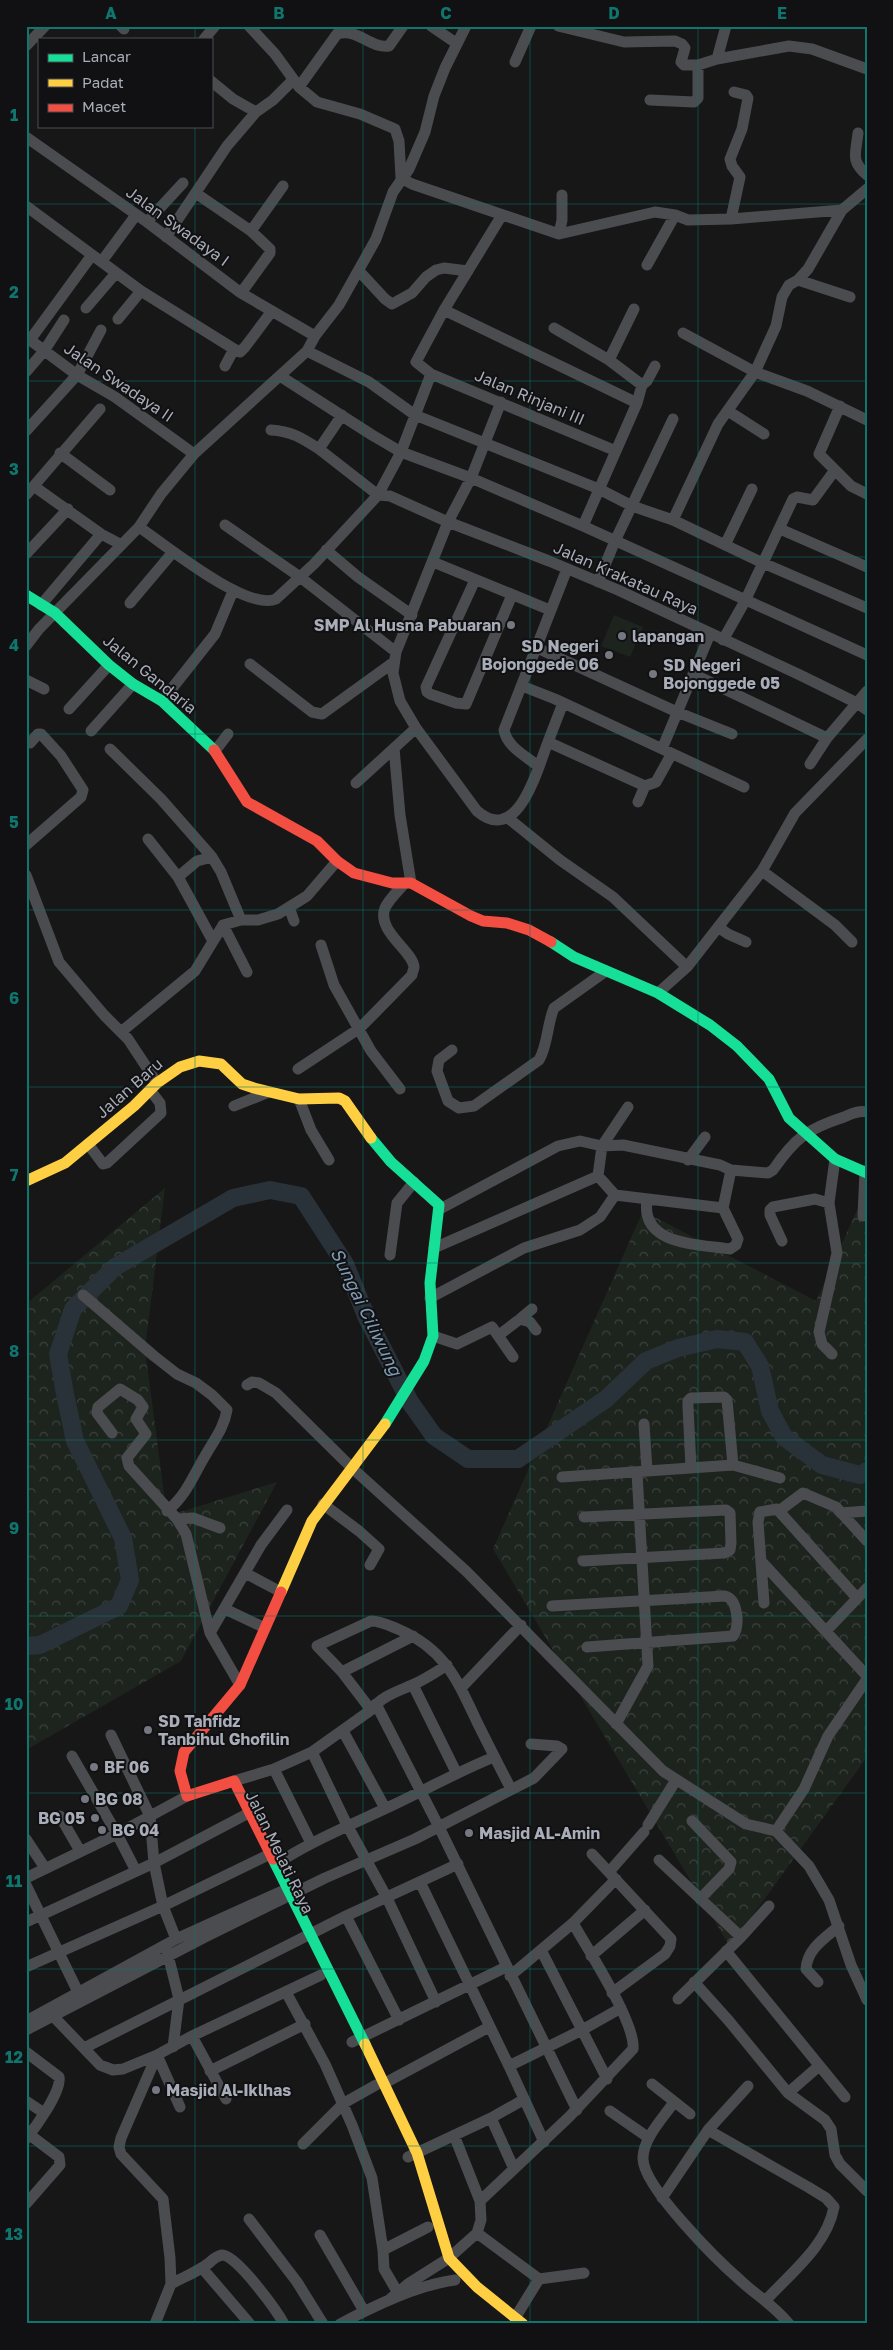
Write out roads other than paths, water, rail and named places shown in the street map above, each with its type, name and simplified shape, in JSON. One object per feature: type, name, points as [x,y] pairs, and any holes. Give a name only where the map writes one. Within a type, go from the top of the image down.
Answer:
[{"type":"street","points":[[26,46],[45,26]]},
{"type":"street","points":[[205,38],[215,26]]},
{"type":"street","points":[[249,26],[275,54],[296,84],[317,102],[360,114],[394,129],[399,141],[401,178]]},
{"type":"street","points":[[166,237],[197,194],[227,146],[256,112],[296,84],[337,34],[352,32],[382,47],[389,46],[404,26]]},
{"type":"street","points":[[431,26],[456,43]]},
{"type":"street","points":[[26,646],[54,613],[138,527],[161,494],[194,454],[307,351],[314,336],[339,305],[376,239],[394,192],[401,178],[409,169],[425,132],[434,96],[456,43],[466,26]]},
{"type":"street","points":[[515,62],[531,26]]},
{"type":"street","points":[[558,26],[624,42],[675,41],[682,44],[685,48],[681,62],[684,65],[698,65],[717,59],[789,46],[812,49],[867,69]]},
{"type":"street","points":[[717,59],[726,26]]},
{"type":"street","points":[[650,100],[694,102],[698,98],[698,65]]},
{"type":"street","points":[[212,82],[233,99],[256,112]]},
{"type":"street","points":[[731,219],[740,177],[732,166],[730,159],[742,129],[748,98],[746,95],[734,92]]},
{"type":"street","points":[[858,133],[855,160],[858,167],[867,176]]},
{"type":"street","name":"Jalan Swadaya I","points":[[26,137],[147,222],[241,293],[314,336]]},
{"type":"street","points":[[401,178],[412,184],[559,234],[655,212],[675,215],[688,220],[731,219],[842,210]]},
{"type":"street","points":[[147,222],[183,183]]},
{"type":"street","points":[[251,231],[283,186]]},
{"type":"street","points":[[672,520],[718,424],[755,372],[776,326],[782,297],[789,285],[798,280],[808,269],[842,210],[867,190]]},
{"type":"street","points":[[197,194],[251,231],[270,249],[270,253],[241,293]]},
{"type":"street","points":[[559,234],[562,220],[562,194]]},
{"type":"street","points":[[26,206],[141,291],[240,352],[272,311]]},
{"type":"street","points":[[138,527],[233,591],[270,602],[276,599],[300,577],[378,495],[401,452],[431,374],[416,362],[444,310],[502,214]]},
{"type":"street","points":[[28,338],[136,215]]},
{"type":"street","points":[[647,265],[675,215]]},
{"type":"street","points":[[359,271],[392,304],[412,292],[436,270],[444,268],[468,271]]},
{"type":"street","points":[[86,308],[116,273]]},
{"type":"street","points":[[798,280],[850,297]]},
{"type":"street","points":[[118,318],[141,291]]},
{"type":"street","points":[[609,360],[634,309]]},
{"type":"street","points":[[444,310],[637,403]]},
{"type":"street","points":[[26,372],[44,351],[64,320]]},
{"type":"street","points":[[554,328],[609,360],[642,385]]},
{"type":"street","points":[[26,431],[78,375],[101,330]]},
{"type":"street","points":[[683,333],[755,372],[808,391],[867,420]]},
{"type":"street","name":"Jalan Swadaya II","points":[[28,338],[78,375],[115,397],[194,454]]},
{"type":"street","points":[[225,366],[234,349]]},
{"type":"street","points":[[307,351],[369,382],[415,415],[599,489],[632,506],[672,520],[763,563],[867,608]]},
{"type":"street","points":[[583,526],[637,403],[642,385],[647,381],[655,366]]},
{"type":"street","name":"Jalan Rinjani III","points":[[431,374],[616,451]]},
{"type":"street","points":[[280,376],[401,452],[471,478],[583,526],[867,654]]},
{"type":"street","points":[[500,402],[471,478],[448,522],[395,657],[395,686],[400,702],[416,728],[477,811],[485,818],[496,821],[508,818],[526,797],[563,703]]},
{"type":"street","points":[[840,406],[819,454],[851,486],[867,494]]},
{"type":"street","points":[[100,409],[30,491],[68,509],[102,534],[120,544]]},
{"type":"street","points":[[728,411],[764,434]]},
{"type":"street","points":[[318,449],[342,415]]},
{"type":"street","points":[[598,582],[615,541],[673,419]]},
{"type":"street","points":[[271,430],[286,431],[299,436],[378,495]]},
{"type":"street","points":[[60,454],[110,490]]},
{"type":"street","points":[[722,640],[746,601],[793,499],[797,497],[813,500],[835,470]]},
{"type":"street","points":[[726,544],[752,490]]},
{"type":"street","name":"Jalan Krakatau Raya","points":[[378,495],[390,496],[448,522],[598,582],[857,703],[867,710]]},
{"type":"street","points":[[26,554],[68,509]]},
{"type":"street","points":[[225,525],[300,577],[395,657]]},
{"type":"street","points":[[780,529],[867,567]]},
{"type":"street","points":[[41,605],[102,534]]},
{"type":"street","points":[[326,550],[358,577],[412,615]]},
{"type":"street","points":[[130,603],[173,552]]},
{"type":"street","points":[[433,562],[550,610]]},
{"type":"street","points":[[538,766],[511,745],[505,736],[506,724],[567,569]]},
{"type":"street","points":[[475,580],[426,687],[426,692],[430,694],[456,703],[466,704],[512,595]]},
{"type":"street","points":[[162,701],[215,634],[233,591]]},
{"type":"street","name":"Jalan Gandaria","points":[[26,595],[54,613],[133,684],[162,701],[215,751],[247,802],[317,842],[337,861],[354,873],[392,883],[408,883],[470,916],[529,930],[542,936],[574,957],[658,992],[710,1025],[737,1046],[769,1079],[780,1104],[789,1118],[835,1159],[866,1172]]},
{"type":"street","points":[[548,742],[645,786],[656,782],[667,752],[677,712],[710,634]]},
{"type":"street","points":[[535,647],[677,712],[732,734]]},
{"type":"street","points":[[250,664],[312,712],[322,714],[395,657]]},
{"type":"street","points":[[69,709],[109,664]]},
{"type":"street","points":[[694,674],[827,738]]},
{"type":"street","points":[[26,680],[44,689]]},
{"type":"street","points":[[90,731],[133,684]]},
{"type":"street","points":[[522,686],[563,703],[744,787]]},
{"type":"street","points":[[810,764],[827,738],[867,691]]},
{"type":"street","points":[[356,783],[416,728]]},
{"type":"street","points":[[26,743],[30,743],[38,734],[42,734],[61,756],[84,790],[81,797],[26,845]]},
{"type":"street","points":[[215,751],[228,734]]},
{"type":"street","points":[[658,992],[687,967],[762,871],[795,814],[867,739]]},
{"type":"street","points":[[298,1069],[360,1028],[412,975],[414,967],[391,933],[384,915],[388,904],[408,883],[394,748]]},
{"type":"street","points":[[110,749],[161,799],[212,857],[221,872],[241,920]]},
{"type":"street","points":[[638,802],[645,786]]},
{"type":"street","points":[[508,818],[560,860],[613,896],[687,967]]},
{"type":"street","points":[[148,839],[178,877],[213,941]]},
{"type":"street","points":[[178,877],[197,861],[212,857]]},
{"type":"street","points":[[121,1032],[195,971],[223,924],[241,920],[258,920],[289,907],[307,896],[337,861]]},
{"type":"street","points":[[762,871],[835,925],[852,942]]},
{"type":"street","points":[[26,875],[59,962],[128,1039],[160,1103],[161,1113],[107,1163],[103,1164],[100,1162],[88,1144]]},
{"type":"street","points":[[289,907],[294,921]]},
{"type":"street","points":[[223,924],[247,972]]},
{"type":"street","points":[[718,926],[728,934],[746,942]]},
{"type":"street","points":[[321,944],[334,985],[372,1051],[400,1089]]},
{"type":"street","points":[[452,1050],[439,1060],[437,1071],[448,1101],[459,1108],[474,1106],[539,1060],[543,1054],[550,1018],[554,1008],[606,971]]},
{"type":"street","name":"Jalan Baru","points":[[26,1181],[57,1168],[88,1144],[153,1087],[180,1067],[199,1061],[210,1061],[226,1068],[242,1084],[270,1091],[300,1102],[338,1098],[345,1101],[383,1153],[414,1182],[429,1192],[440,1210]]},
{"type":"street","points":[[234,1106],[270,1091]]},
{"type":"street","points":[[300,1102],[311,1130],[329,1160]]},
{"type":"street","points":[[628,1107],[602,1146],[598,1176],[615,1195],[723,1208]]},
{"type":"street","points":[[26,1878],[117,1834],[187,1796],[180,1771],[184,1752],[216,1716],[240,1684],[312,1521],[351,1466],[385,1425],[424,1361],[433,1336],[430,1298],[434,1248],[440,1210],[558,1146],[580,1141],[602,1146],[644,1148],[688,1160],[720,1165],[731,1170],[768,1173],[773,1170],[794,1141],[817,1126],[857,1112],[867,1112]]},
{"type":"street","points":[[688,1160],[705,1137]]},
{"type":"street","points":[[832,1354],[822,1344],[819,1332],[837,1253],[829,1203],[835,1159]]},
{"type":"street","points":[[647,1200],[646,1218],[654,1230],[664,1236],[684,1242],[730,1249],[736,1245],[738,1239],[723,1208],[731,1170]]},
{"type":"street","points":[[863,1216],[866,1172]]},
{"type":"street","points":[[434,1248],[598,1176]]},
{"type":"street","points":[[390,1255],[397,1203],[414,1182]]},
{"type":"street","points":[[430,1298],[524,1248],[580,1230],[600,1217],[615,1195]]},
{"type":"street","points":[[782,1240],[770,1215],[772,1207],[815,1199],[829,1203]]},
{"type":"street","points":[[83,1294],[177,1374],[196,1383],[227,1410],[222,1428],[196,1473],[177,1503],[167,1511]]},
{"type":"street","points":[[499,1335],[532,1309]]},
{"type":"street","points":[[520,1319],[530,1322],[536,1330]]},
{"type":"street","points":[[433,1336],[457,1344],[491,1326],[499,1335],[512,1357]]},
{"type":"street","points":[[246,1385],[259,1383],[276,1393],[351,1466],[466,1571],[521,1625],[647,1756],[676,1780],[746,1824],[776,1831],[810,1866],[829,1900],[851,1965],[867,2000]]},
{"type":"street","points":[[112,1433],[97,1413],[98,1407],[109,1396],[120,1389],[143,1404],[136,1420],[146,1434],[127,1458],[129,1466],[167,1511],[177,1519],[186,1534],[210,1633],[240,1684]]},
{"type":"street","points":[[691,1467],[688,1407],[688,1401],[691,1398],[724,1397],[727,1400],[733,1465]]},
{"type":"street","points":[[616,1724],[648,1666],[640,1515],[644,1424]]},
{"type":"street","points":[[562,1477],[733,1465],[780,1478]]},
{"type":"street","points":[[779,1511],[802,1493],[836,1508],[867,1541]]},
{"type":"street","points":[[323,1504],[376,1545],[378,1552],[370,1565]]},
{"type":"street","points":[[583,1561],[724,1553],[730,1550],[732,1543],[730,1514],[718,1509],[584,1517]]},
{"type":"street","points":[[764,1603],[759,1514],[769,1509],[777,1509],[779,1511],[857,1598]]},
{"type":"street","points":[[210,1633],[261,1545],[286,1510]]},
{"type":"street","points":[[841,1513],[867,1511]]},
{"type":"street","points":[[177,1519],[193,1518],[220,1528]]},
{"type":"street","points":[[761,1561],[827,1630],[867,1677],[828,1736],[804,1789],[776,1831]]},
{"type":"street","points":[[245,1573],[282,1592]]},
{"type":"street","points":[[827,1630],[867,1588]]},
{"type":"street","points":[[552,1606],[725,1596],[731,1597],[735,1601],[736,1627],[733,1636],[587,1646]]},
{"type":"street","points":[[225,1609],[265,1628]]},
{"type":"street","points":[[511,1790],[462,1687],[437,1654],[413,1636],[378,1621],[371,1621],[316,1646],[373,1707],[458,1864],[508,1971],[577,2110]]},
{"type":"street","points":[[462,1687],[521,1625]]},
{"type":"street","points":[[342,1672],[413,1636]]},
{"type":"street","points":[[231,1782],[274,1769],[312,1752],[344,1731],[390,1694],[413,1685],[447,1665]]},
{"type":"street","points":[[413,1685],[456,1772]]},
{"type":"street","points":[[344,1731],[385,1808]]},
{"type":"street","points":[[111,1735],[150,1816],[154,1864],[163,1906],[176,1939]]},
{"type":"street","points":[[26,2030],[167,1951],[176,1939],[366,1860],[439,1827],[534,1778],[562,1749],[557,1746],[531,1744]]},
{"type":"street","points":[[312,1752],[347,1825],[387,1898],[436,2002]]},
{"type":"street","points":[[72,1756],[136,1871]]},
{"type":"street","points":[[276,1864],[347,1825],[420,1792],[456,1772],[494,1757]]},
{"type":"street","points":[[274,1769],[311,1844]]},
{"type":"street","points":[[357,2040],[470,1986],[508,1971],[541,1950],[573,1923],[613,1876],[646,1829],[676,1780]]},
{"type":"street","name":"Jalan Melati Raya","points":[[187,1796],[231,1782]]},
{"type":"street","name":"Jalan Melati Raya","points":[[231,1782],[245,1815],[287,1894],[357,2040]]},
{"type":"street","name":"Jalan Melati Raya","points":[[231,1782],[276,1864],[287,1894]]},
{"type":"street","points":[[26,1922],[154,1864],[245,1815]]},
{"type":"street","points":[[60,1816],[80,1851]]},
{"type":"street","points":[[692,1821],[731,1862],[729,1869],[700,1899]]},
{"type":"street","points":[[26,1839],[45,1868]]},
{"type":"street","points":[[592,1854],[671,1939],[670,1946],[665,1954],[612,1993]]},
{"type":"street","points":[[26,1967],[163,1906],[266,1856]]},
{"type":"street","points":[[659,1860],[741,1937]]},
{"type":"street","points":[[84,2048],[346,1916],[458,1864]]},
{"type":"street","points":[[420,1882],[544,2142]]},
{"type":"street","points":[[26,1885],[78,1992]]},
{"type":"street","points":[[26,2021],[78,1992],[287,1894]]},
{"type":"street","points":[[678,1999],[741,1937],[769,1906]]},
{"type":"street","points":[[592,1956],[645,1910]]},
{"type":"street","points":[[346,1916],[399,2020]]},
{"type":"street","points":[[480,2201],[577,2110],[633,2049],[634,2041],[628,2022],[573,1923]]},
{"type":"street","points":[[818,1982],[806,1969],[807,1960],[814,1948],[839,1926]]},
{"type":"street","name":"Jalan Melati Raya","points":[[307,1936],[321,1975],[380,2084],[412,2155],[445,2260],[471,2281],[514,2322]]},
{"type":"street","points":[[541,1950],[607,2079]]},
{"type":"street","points":[[167,1951],[180,1999],[173,2047]]},
{"type":"street","points":[[726,1951],[846,2097]]},
{"type":"street","points":[[53,2016],[100,2065],[112,2070],[123,2070],[321,1975]]},
{"type":"street","points":[[694,1982],[788,2093],[825,2120],[831,2129],[835,2155],[840,2164],[866,2188]]},
{"type":"street","points":[[286,1992],[305,2024],[344,2104],[372,2178],[383,2250],[384,2270],[394,2296]]},
{"type":"street","points":[[508,2066],[582,2030],[621,2008]]},
{"type":"street","points":[[210,2071],[305,2024]]},
{"type":"street","points":[[303,2144],[344,2104],[489,2027]]},
{"type":"street","points":[[192,2036],[226,2099]]},
{"type":"street","points":[[26,2052],[59,2077],[59,2084],[44,2113],[28,2137],[59,2157],[60,2161],[60,2165],[26,2204]]},
{"type":"street","points":[[157,2055],[180,2107]]},
{"type":"street","points":[[155,2324],[171,2284],[163,2199],[121,2154],[119,2147],[120,2138],[157,2055]]},
{"type":"street","points":[[788,2093],[819,2066]]},
{"type":"street","points":[[652,2084],[690,2114]]},
{"type":"street","points":[[662,2198],[708,2130],[748,2086]]},
{"type":"street","points":[[412,2155],[491,2118],[523,2100]]},
{"type":"street","points":[[26,2101],[44,2113]]},
{"type":"street","points":[[674,2102],[649,2138],[644,2149],[644,2167],[653,2186],[715,2256],[742,2282],[766,2300],[789,2324]]},
{"type":"street","points":[[610,2111],[649,2138]]},
{"type":"street","points":[[491,2118],[514,2169]]},
{"type":"street","points":[[708,2130],[808,2187],[826,2198],[834,2207],[829,2228],[821,2241],[766,2300]]},
{"type":"street","points":[[340,2324],[394,2296],[445,2260],[477,2233],[481,2220],[480,2201],[454,2135]]},
{"type":"street","name":"Jalan Melati Raya","points":[[412,2155],[428,2227],[455,2280],[514,2322]]},
{"type":"street","points":[[249,2219],[297,2282],[323,2324]]},
{"type":"street","points":[[383,2250],[428,2227]]},
{"type":"street","points":[[477,2233],[539,2279],[584,2273]]},
{"type":"street","points":[[320,2234],[364,2311]]},
{"type":"street","points":[[171,2284],[222,2255],[235,2261],[282,2323]]},
{"type":"street","points":[[202,2268],[250,2324]]},
{"type":"street","points":[[514,2322],[539,2279]]},
{"type":"street","points":[[394,2296],[444,2281],[455,2280]]},
{"type":"waterway","name":"Sungai Ciliwung","points":[[26,1646],[40,1645],[119,1606],[130,1580],[123,1538],[75,1441],[65,1394],[58,1354],[73,1309],[115,1267],[233,1198],[270,1190],[301,1196],[345,1264],[367,1318],[410,1402],[434,1436],[468,1459],[518,1459],[606,1399],[646,1361],[678,1348],[717,1339],[745,1342],[760,1366],[770,1411],[784,1437],[822,1465],[860,1475],[867,1471]]},
{"type":"place","name":"SMP Al Husna Pabuaran","points":[[511,625]]},
{"type":"place","name":"lapangan","points":[[622,636]]},
{"type":"place","name":"SD Negeri Bojonggede 06","points":[[609,655]]},
{"type":"place","name":"SD Negeri Bojonggede 05","points":[[653,674]]},
{"type":"place","name":"SD Tahfidz Tanbihul Ghofilin","points":[[148,1730]]},
{"type":"place","name":"BF 06","points":[[94,1767]]},
{"type":"place","name":"BG 08","points":[[85,1799]]},
{"type":"place","name":"BG 05","points":[[95,1818]]},
{"type":"place","name":"BG 04","points":[[102,1830]]},
{"type":"place","name":"Masjid AL-Amin","points":[[469,1833]]},
{"type":"place","name":"Masjid Al-Iklhas","points":[[156,2090]]}]
